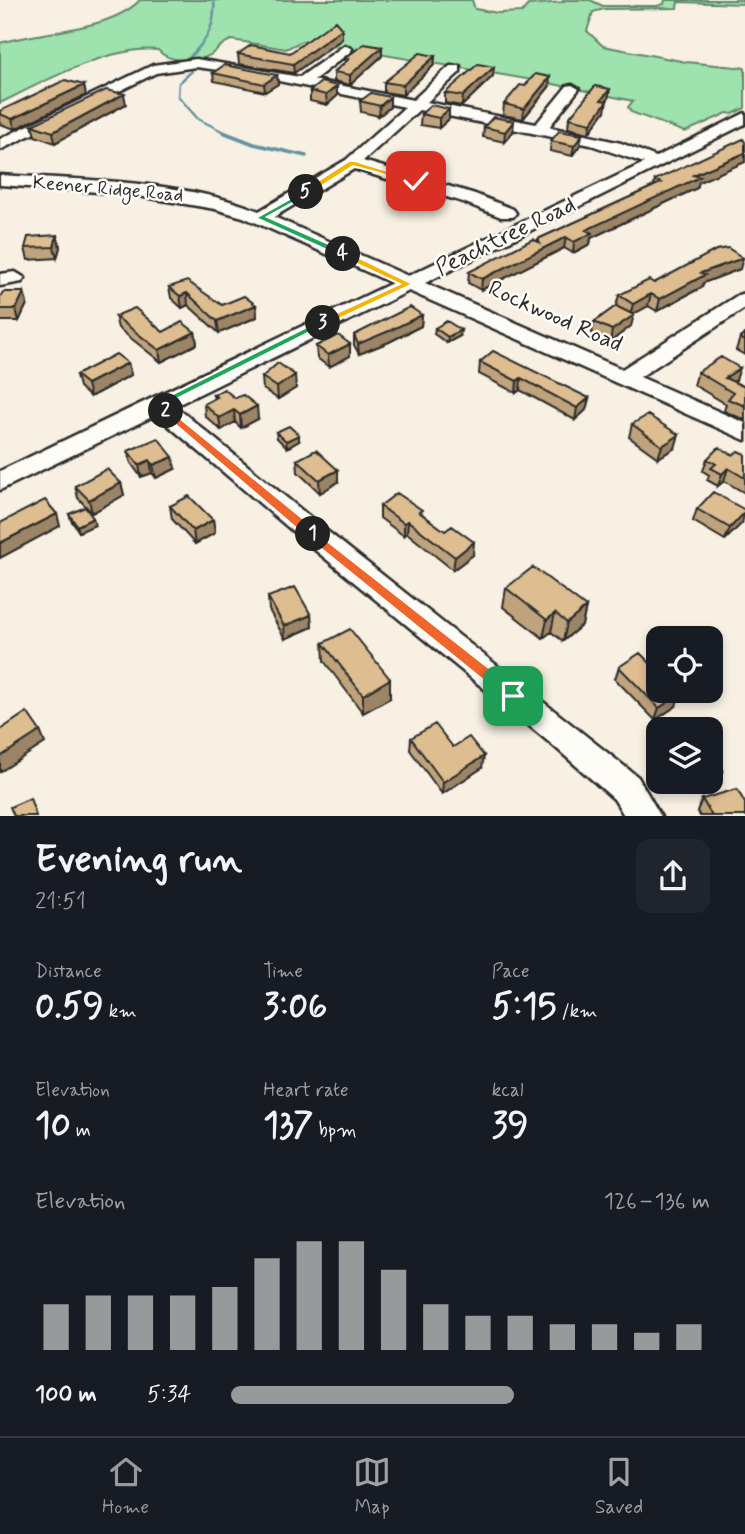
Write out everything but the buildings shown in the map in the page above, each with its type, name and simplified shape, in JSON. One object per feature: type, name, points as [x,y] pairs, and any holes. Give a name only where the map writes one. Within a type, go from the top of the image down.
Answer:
[{"type":"street","points":[[302,82],[345,49]]},
{"type":"street","points":[[0,145],[141,74],[168,66],[211,64],[615,146],[657,163]]},
{"type":"street","points":[[260,218],[352,163],[454,69]]},
{"type":"street","points":[[539,130],[572,89]]},
{"type":"street","name":"Peachtree Road","points":[[0,481],[745,118]]},
{"type":"street","points":[[718,132],[736,140]]},
{"type":"street","points":[[352,163],[456,193],[507,213]]},
{"type":"street","name":"Keener Ridge Road","points":[[0,180],[152,190],[210,201],[260,218],[408,284]]},
{"type":"street","name":"Rockwood Road","points":[[408,284],[625,377],[745,299]]},
{"type":"street","points":[[625,377],[745,432]]},
{"type":"street","points":[[158,404],[318,538],[576,746],[625,788],[643,816]]},
{"type":"green space","points":[[140,0],[472,0],[475,9],[498,13],[522,12],[528,5],[564,2],[563,0],[590,0],[603,6],[657,6],[664,4],[665,0],[742,0],[745,4],[678,2],[677,8],[604,9],[593,12],[587,31],[603,46],[686,62],[745,68],[745,108],[685,132],[631,112],[628,107],[633,101],[544,82],[302,41],[286,49],[232,40],[210,55],[198,59],[175,59],[158,50],[119,53],[77,67],[0,103],[0,43],[93,24],[127,10]]},
{"type":"waterway","points":[[190,57],[209,32],[214,0]]},
{"type":"waterway","points":[[192,71],[179,83],[178,96],[198,119],[227,134]]},
{"type":"waterway","points":[[223,132],[227,134]]},
{"type":"waterway","points":[[227,134],[254,144],[306,156]]},
{"type":"route","points":[[416,181],[352,163],[260,218],[408,284],[376,297],[158,404],[513,696]]}]
